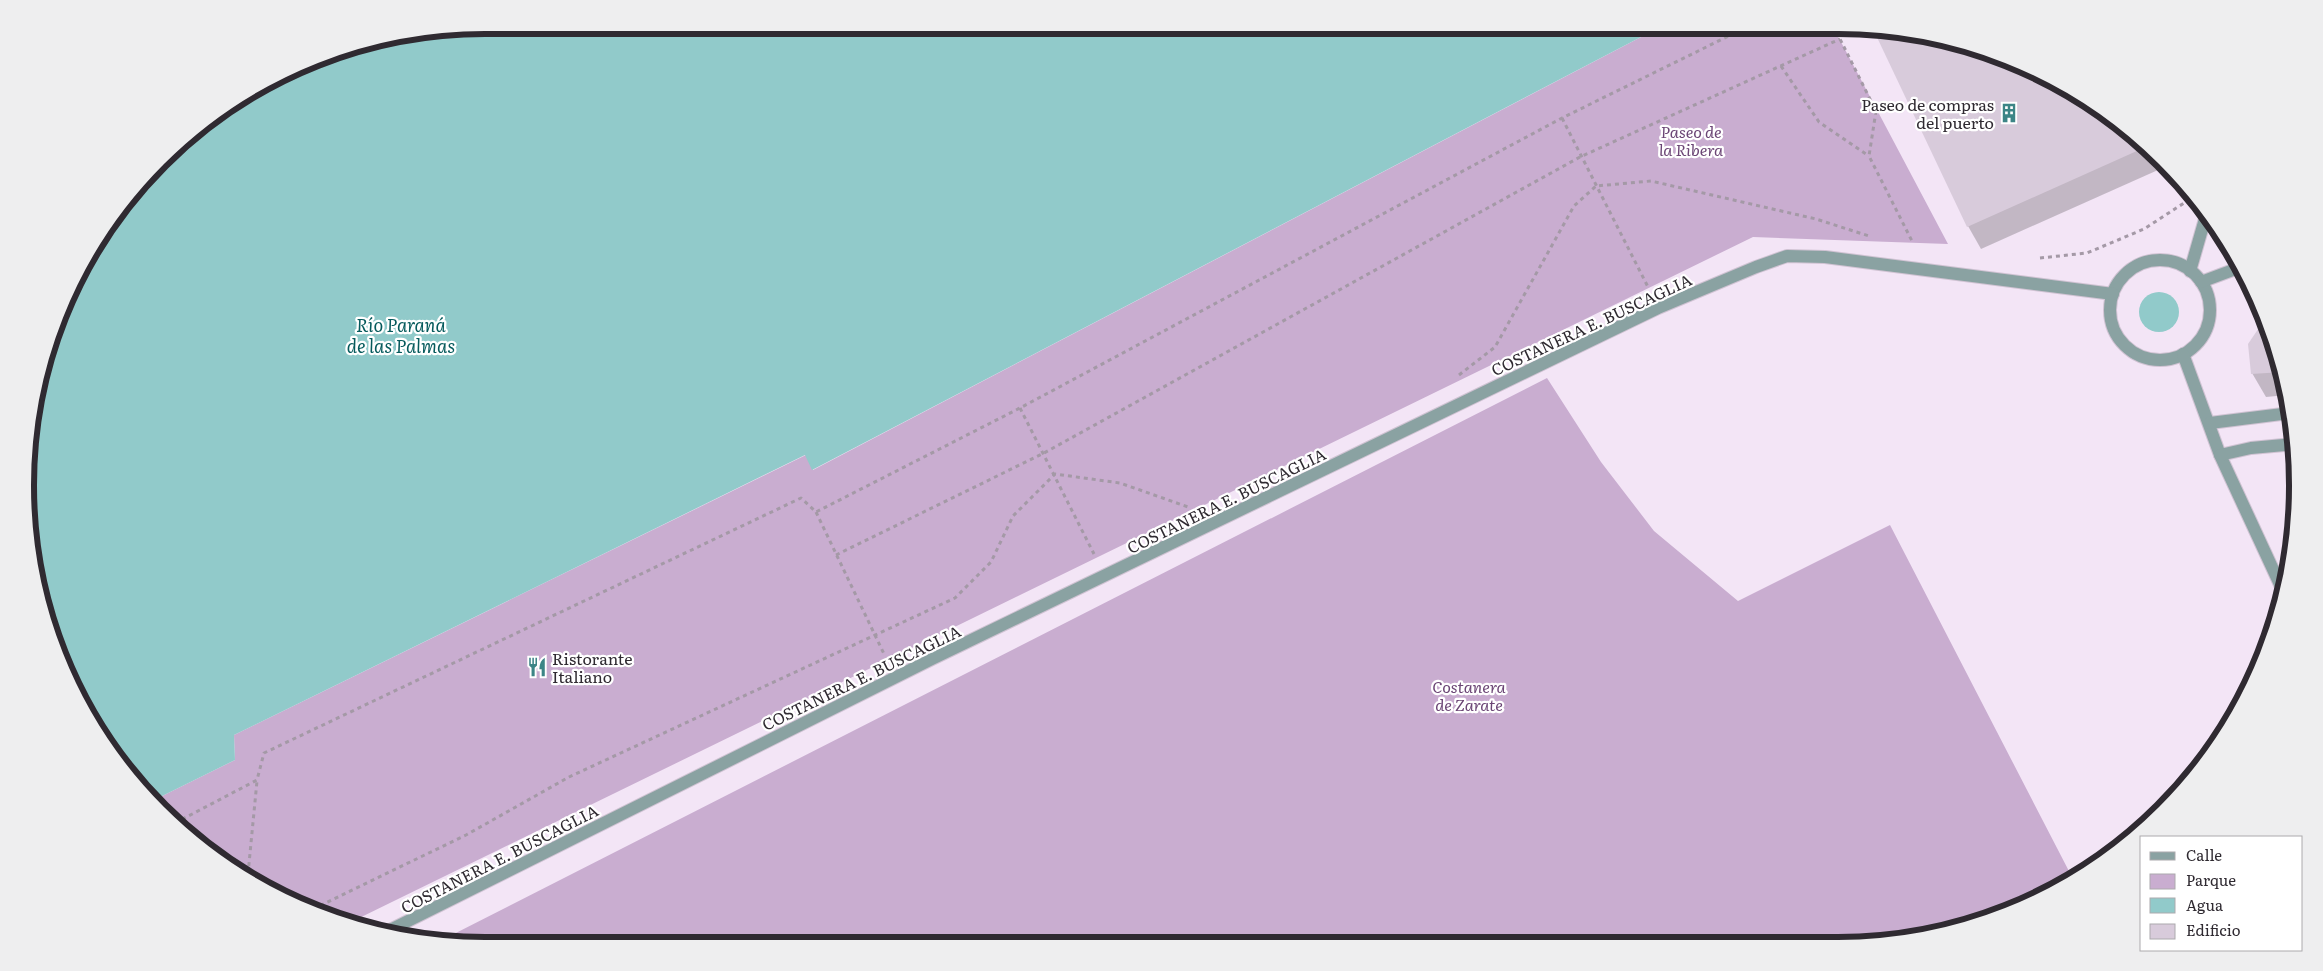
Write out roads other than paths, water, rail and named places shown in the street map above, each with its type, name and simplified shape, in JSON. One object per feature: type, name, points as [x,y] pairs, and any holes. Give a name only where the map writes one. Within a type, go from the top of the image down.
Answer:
[{"type":"street","points":[[2190,271],[2204,222]]},
{"type":"street","name":"COSTANERA E. BUSCAGLIA","points":[[394,928],[894,678],[1658,308],[1756,267],[1787,256],[1825,257],[2113,294]]},
{"type":"street","points":[[2161,260],[2177,263],[2190,271],[2201,282],[2208,298],[2210,314],[2206,330],[2197,344],[2183,354],[2169,360],[2155,360],[2140,356],[2127,349],[2118,337],[2112,324],[2110,308],[2113,294],[2120,280],[2131,269],[2146,262],[2161,260]]},
{"type":"street","points":[[2201,282],[2234,269]]},
{"type":"street","points":[[2183,354],[2210,423],[2220,455],[2279,582]]},
{"type":"street","points":[[2210,423],[2283,414]]},
{"type":"street","points":[[2220,455],[2251,448],[2287,445]]},
{"type":"water","name":"Río Paraná de las Palmas","points":[[1647,34],[812,470],[805,455],[234,735],[235,760],[159,797],[127,761],[110,736],[80,685],[68,658],[49,602],[42,574],[35,515],[35,456],[42,397],[58,340],[80,286],[110,235],[127,210],[146,188],[188,146],[210,127],[235,110],[286,80],[313,68],[369,49],[397,42],[456,35]]},
{"type":"water","points":[[2163,292],[2170,295],[2176,301],[2179,312],[2178,320],[2170,329],[2163,332],[2155,332],[2148,329],[2140,320],[2139,308],[2142,301],[2151,293]]},
{"type":"place","name":"Paseo de compras del puerto","points":[[2009,113]]},
{"type":"place","name":"Ristorante Italiano","points":[[537,667]]},
{"type":"park label","name":"Paseo de la Ribera","points":[[1691,140]]},
{"type":"park label","name":"Costanera de Zarate","points":[[1469,695]]}]
